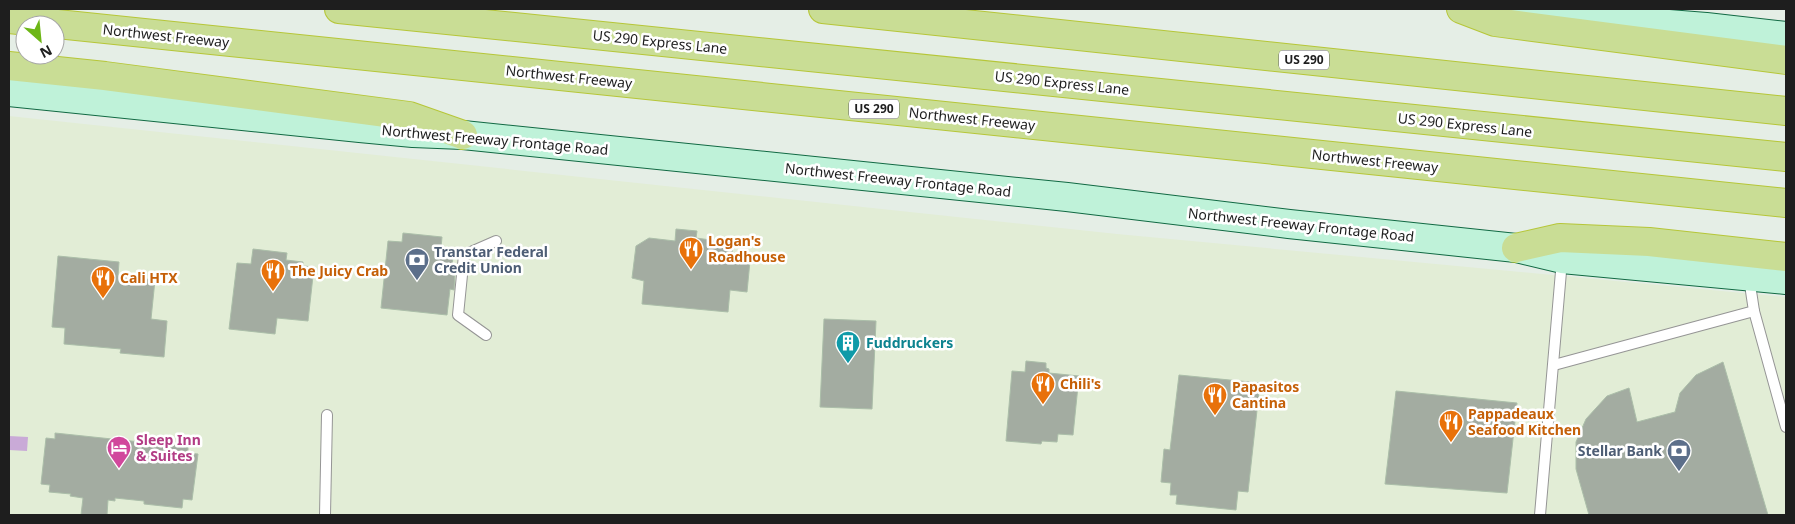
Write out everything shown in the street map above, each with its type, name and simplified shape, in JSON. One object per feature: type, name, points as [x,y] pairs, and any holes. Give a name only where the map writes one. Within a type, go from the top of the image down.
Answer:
[{"type":"highway","name":"US 290 Express Lane","points":[[338,9],[1786,158]]},
{"type":"highway","name":"US 290","points":[[822,9],[1786,111]]},
{"type":"highway","points":[[1461,9],[1495,22],[1786,60]]},
{"type":"highway","name":"Northwest Freeway","points":[[9,20],[1786,203]]},
{"type":"highway","points":[[9,66],[105,76],[410,116],[463,135]]},
{"type":"highway","points":[[1516,248],[1560,238],[1650,242],[1786,257]]},
{"type":"main road","points":[[1481,9],[1706,27],[1786,36]]},
{"type":"main road","name":"Northwest Freeway Frontage Road","points":[[9,92],[360,128],[463,135],[1067,197],[1289,224],[1516,248],[1562,258],[1786,280]]},
{"type":"lane","points":[[486,335],[458,315],[464,255],[496,241]]},
{"type":"lane","points":[[1540,515],[1562,258]]},
{"type":"lane","points":[[1748,276],[1754,312],[1786,428]]},
{"type":"lane","points":[[1554,365],[1754,312]]},
{"type":"lane","points":[[325,515],[327,415]]},
{"type":"shaded area","points":[[9,116],[1117,234],[1786,297],[1786,515],[9,515]]},
{"type":"shaded area","points":[[9,436],[28,437],[27,451],[9,450]]},
{"type":"building","name":"Logan's Roadhouse","points":[[676,229],[697,231],[696,238],[733,243],[732,258],[750,261],[747,292],[730,290],[728,312],[642,304],[644,281],[632,278],[636,246],[649,238],[675,241]]},
{"type":"building","name":"Transtar Federal Credit Union","points":[[403,233],[442,237],[441,248],[454,249],[451,273],[455,273],[454,290],[450,289],[447,315],[381,308],[388,241],[402,242]]},
{"type":"building","name":"The Juicy Crab","points":[[253,249],[287,253],[286,260],[303,262],[303,266],[314,267],[308,321],[277,318],[275,334],[229,329],[237,263],[251,264]]},
{"type":"building","name":"Cali HTX","points":[[58,256],[119,262],[118,276],[155,280],[151,319],[167,321],[164,357],[120,353],[121,349],[64,344],[65,328],[52,327]]},
{"type":"building","name":"Fuddruckers","points":[[824,319],[876,321],[872,409],[820,407]]},
{"type":"building","name":"Chili's","points":[[1026,361],[1046,363],[1049,373],[1079,376],[1073,435],[1058,434],[1057,442],[1042,441],[1041,444],[1006,441],[1012,371],[1025,372]]},
{"type":"building","points":[[1723,362],[1768,515],[1589,515],[1576,469],[1576,442],[1586,419],[1607,396],[1629,388],[1637,422],[1675,412],[1680,393],[1696,375]]},
{"type":"building","name":"Papasitos Cantina","points":[[1179,375],[1260,383],[1248,492],[1238,491],[1236,510],[1176,504],[1177,495],[1170,495],[1171,483],[1161,482],[1164,449],[1170,450]]},
{"type":"building","name":"Pappadeaux Seafood Kitchen","points":[[1396,391],[1517,403],[1507,493],[1385,484]]},
{"type":"building","name":"Sleep Inn & Suites","points":[[55,433],[188,447],[188,453],[198,454],[192,500],[183,499],[182,508],[144,504],[144,501],[115,498],[115,501],[108,500],[107,515],[81,515],[83,498],[70,496],[71,494],[49,492],[50,485],[41,484],[46,438],[55,439]]},
{"type":"place","name":"Logan's Roadhouse","points":[[691,270]]},
{"type":"place","name":"Transtar Federal Credit Union","points":[[417,281]]},
{"type":"place","name":"The Juicy Crab","points":[[273,292]]},
{"type":"place","name":"Cali HTX","points":[[103,299]]},
{"type":"place","name":"Fuddruckers","points":[[848,364]]},
{"type":"place","name":"Chili's","points":[[1043,405]]},
{"type":"place","name":"Papasitos Cantina","points":[[1215,416]]},
{"type":"place","name":"Pappadeaux Seafood Kitchen","points":[[1451,443]]},
{"type":"place","name":"Sleep Inn & Suites","points":[[119,469]]},
{"type":"place","name":"Stellar Bank","points":[[1679,472]]}]
